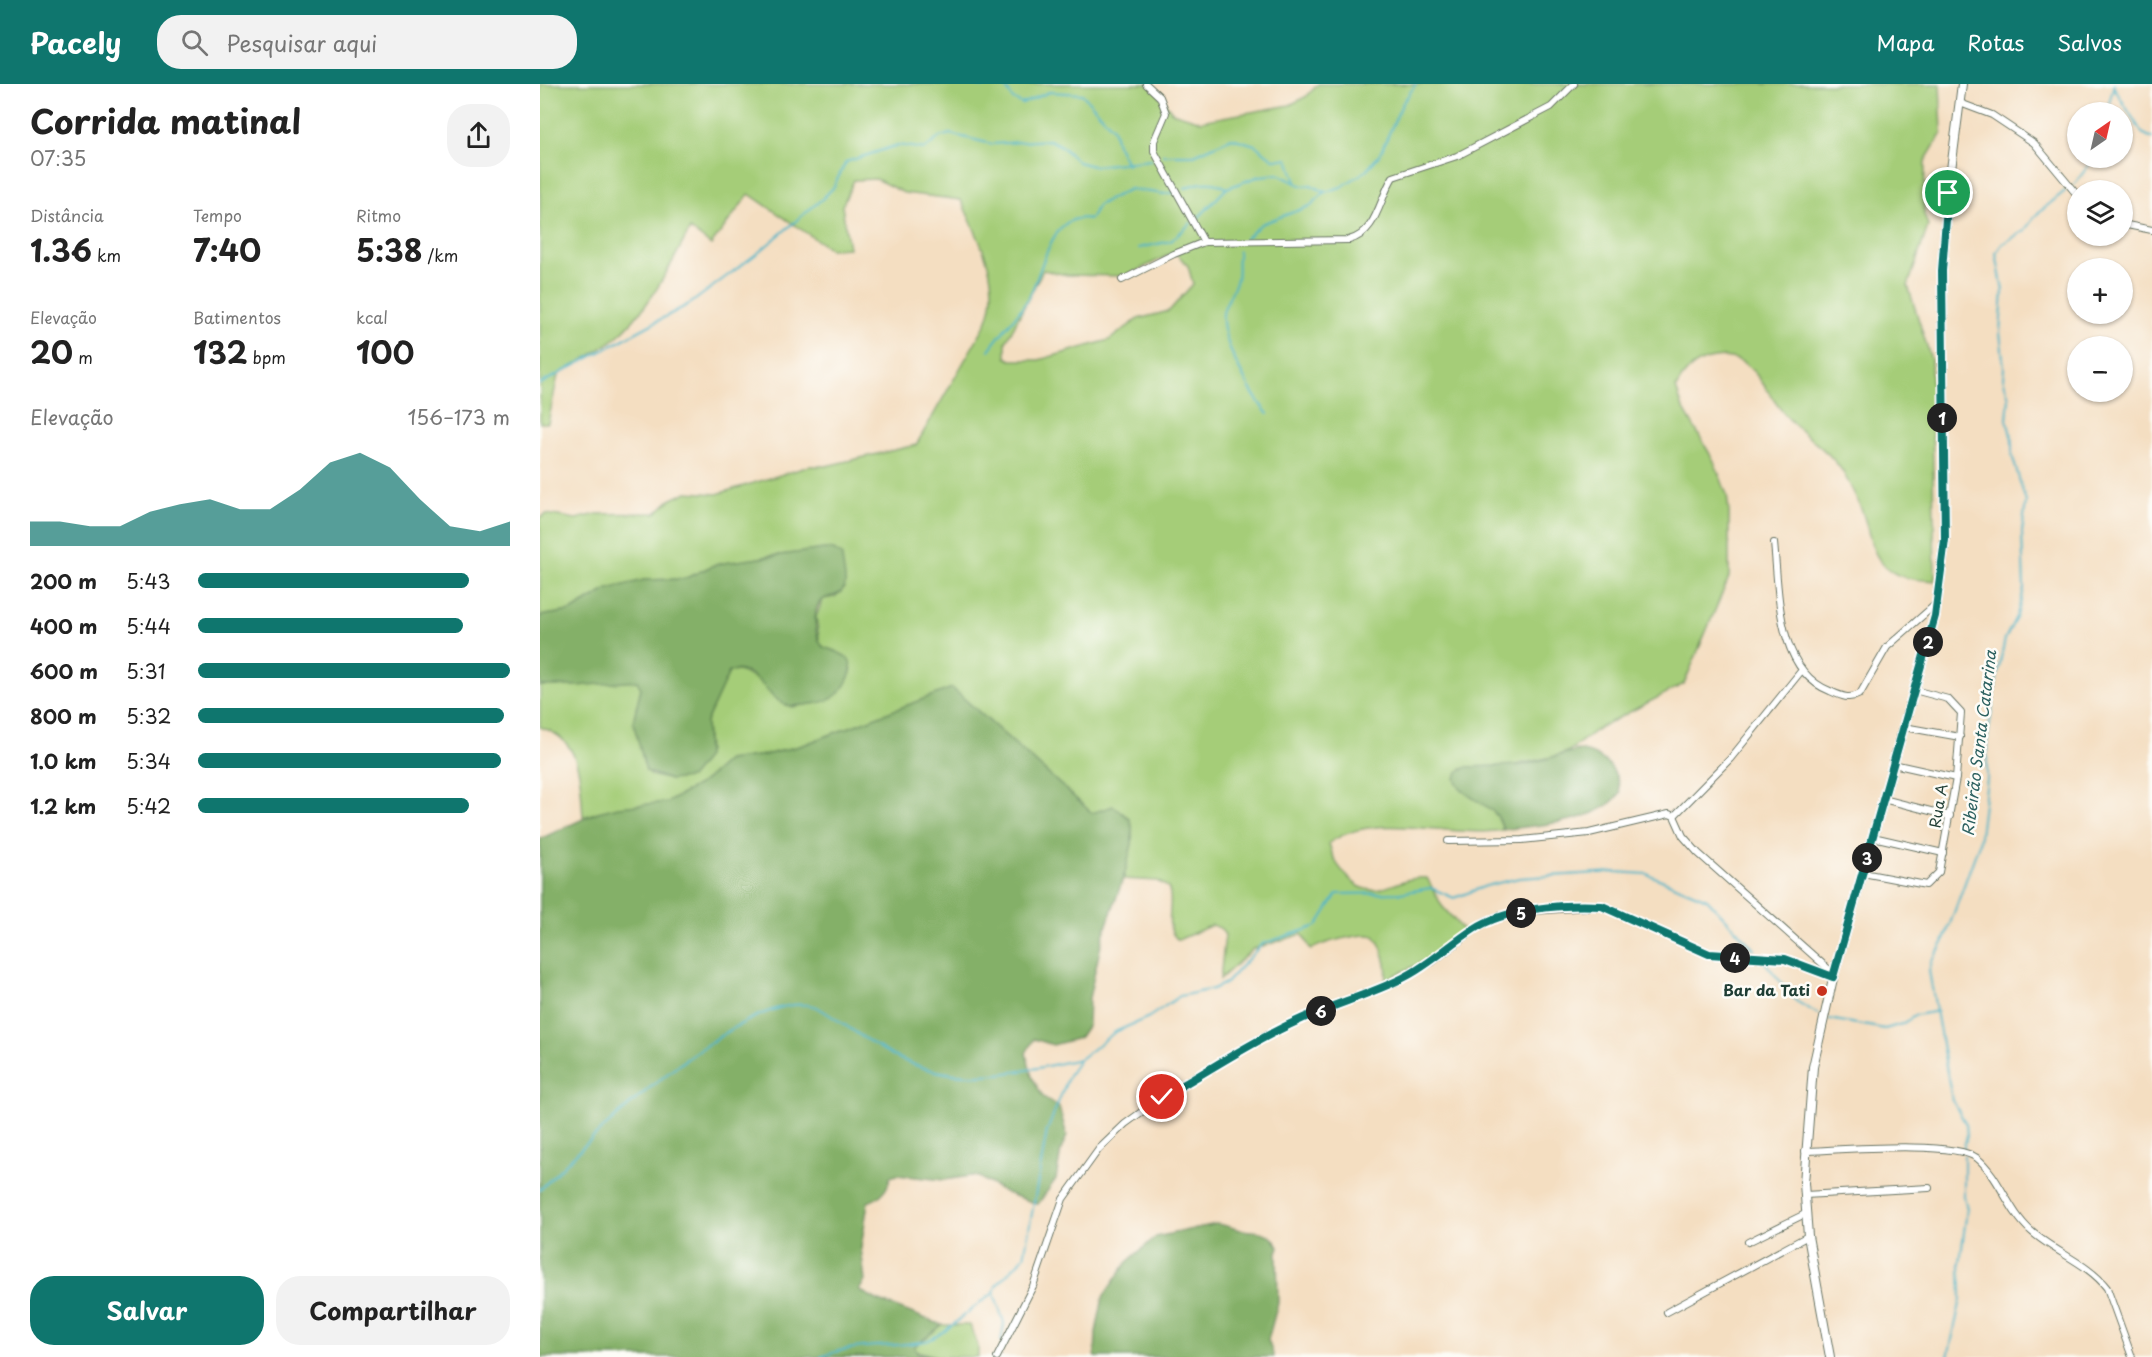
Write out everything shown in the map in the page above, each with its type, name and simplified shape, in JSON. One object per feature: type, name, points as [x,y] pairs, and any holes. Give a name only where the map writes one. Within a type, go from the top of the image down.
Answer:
[{"type":"street","points":[[1146,84],[1160,98],[1166,112],[1154,141],[1154,151],[1204,242]]},
{"type":"street","points":[[1122,280],[1173,254],[1204,242],[1360,238],[1371,225],[1393,177],[1457,156],[1551,107],[1574,84]]},
{"type":"street","points":[[1830,1357],[1808,1236],[1805,1195],[1805,1151],[1813,1068],[1834,976],[1938,603],[1945,540],[1942,271],[1948,193],[1962,84]]},
{"type":"street","points":[[1960,103],[1992,115],[2034,142],[2067,182]]},
{"type":"street","points":[[2133,226],[2152,230]]},
{"type":"street","points":[[1774,543],[1787,640],[1802,670],[1826,690],[1853,698],[1867,684],[1887,646],[1938,603]]},
{"type":"street","points":[[1674,816],[1730,759],[1802,670]]},
{"type":"street","name":"Rua A","points":[[1863,873],[1926,885],[1939,873],[1956,778],[1961,713],[1954,702],[1914,690]]},
{"type":"street","points":[[1904,727],[1960,737]]},
{"type":"street","points":[[1893,764],[1956,778]]},
{"type":"street","points":[[1884,799],[1950,816]]},
{"type":"street","points":[[1448,841],[1522,840],[1589,833],[1662,815],[1674,816]]},
{"type":"street","points":[[1674,816],[1683,836],[1698,853],[1834,976]]},
{"type":"street","points":[[1873,837],[1943,852]]},
{"type":"street","points":[[998,1357],[1033,1286],[1063,1199],[1099,1149],[1125,1124],[1162,1097],[1261,1038],[1297,1020],[1402,979],[1432,962],[1484,922],[1499,916],[1533,911],[1602,906],[1709,954],[1785,959],[1834,976]]},
{"type":"street","points":[[1805,1151],[1926,1148],[1968,1153],[1986,1168],[2012,1211],[2029,1229],[2053,1250],[2100,1280],[2107,1288],[2132,1357]]},
{"type":"street","points":[[1805,1195],[1929,1188]]},
{"type":"street","points":[[1748,1242],[1807,1214]]},
{"type":"street","points":[[1667,1312],[1808,1236]]},
{"type":"green space","points":[[540,84],[1151,84],[1172,112],[1201,121],[1290,105],[1307,96],[1318,84],[1940,84],[1942,133],[1925,161],[1924,214],[1928,226],[1908,286],[1931,359],[1935,581],[1912,579],[1899,575],[1881,562],[1872,544],[1858,501],[1844,474],[1825,451],[1803,433],[1779,408],[1748,366],[1725,357],[1709,359],[1693,366],[1676,388],[1682,406],[1714,461],[1727,495],[1729,577],[1684,684],[1599,728],[1569,751],[1506,767],[1462,769],[1458,772],[1456,783],[1496,812],[1503,830],[1482,832],[1391,826],[1348,833],[1329,843],[1337,864],[1356,885],[1366,889],[1376,890],[1415,878],[1427,878],[1442,906],[1465,932],[1435,956],[1385,980],[1387,970],[1384,957],[1374,936],[1342,939],[1311,950],[1302,934],[1253,949],[1220,979],[1225,935],[1220,928],[1212,925],[1178,940],[1170,928],[1171,900],[1168,887],[1157,881],[1123,879],[1132,844],[1132,826],[1098,813],[1092,813],[952,688],[803,745],[765,755],[728,760],[702,783],[668,802],[598,812],[583,817],[579,776],[572,751],[554,733],[540,727],[540,686],[637,681],[641,688],[633,722],[642,750],[643,762],[651,775],[670,780],[708,752],[706,722],[729,672],[739,671],[758,680],[773,696],[791,707],[824,700],[843,687],[851,672],[850,663],[842,655],[820,644],[816,617],[823,599],[835,597],[845,584],[843,573],[809,552],[767,556],[743,562],[716,564],[684,579],[644,580],[599,594],[571,611],[540,616],[540,518],[546,514],[576,519],[597,514],[656,513],[670,500],[687,492],[717,494],[810,466],[826,466],[916,445],[985,325],[990,309],[991,276],[981,245],[961,200],[904,193],[876,179],[854,180],[842,206],[849,248],[830,249],[749,194],[711,245],[690,229],[657,288],[626,329],[593,354],[558,375],[548,423],[540,423]],"holes":[[[1175,252],[1188,266],[1193,284],[1169,311],[1138,319],[1109,340],[1039,360],[1011,360],[1006,357],[1006,342],[1043,270],[1067,275],[1126,276]]]},
{"type":"green space","points":[[824,549],[834,550],[842,556],[845,584],[840,593],[820,603],[815,615],[816,630],[823,647],[836,651],[849,661],[851,672],[845,684],[830,699],[814,704],[793,706],[785,705],[778,700],[748,673],[739,670],[729,672],[706,722],[707,757],[690,778],[670,780],[646,771],[633,722],[641,688],[637,681],[576,686],[540,686],[540,616],[571,611],[608,589],[644,580],[684,579],[716,564]]},
{"type":"green space","points":[[952,688],[1092,813],[1113,806],[1129,818],[1132,826],[1132,844],[1125,873],[1103,936],[1089,998],[1088,1025],[1079,1038],[1053,1045],[1034,1039],[1026,1053],[1032,1077],[1043,1097],[1059,1107],[1067,1136],[1061,1150],[1056,1179],[1038,1204],[1006,1193],[979,1177],[944,1180],[897,1175],[890,1177],[883,1193],[868,1202],[861,1248],[865,1281],[859,1290],[877,1300],[942,1325],[914,1347],[918,1353],[938,1357],[540,1357],[540,839],[598,812],[618,807],[668,802],[702,783],[728,760],[765,755],[803,745]]},
{"type":"green space","points":[[1578,750],[1594,755],[1607,763],[1616,776],[1620,793],[1597,811],[1566,821],[1503,830],[1495,813],[1465,793],[1455,778],[1458,772],[1467,767],[1523,765]]},
{"type":"green space","points":[[1216,1224],[1262,1232],[1271,1237],[1279,1247],[1277,1252],[1278,1303],[1268,1340],[1274,1357],[1095,1357],[1096,1332],[1103,1297],[1127,1262],[1156,1237]]},
{"type":"green space","points":[[942,1325],[970,1325],[978,1347],[978,1357],[938,1357],[914,1350],[916,1344]]},
{"type":"waterway","points":[[970,84],[981,87],[1004,85],[1013,99],[1022,104],[1049,92],[1082,94],[1113,128],[1117,144],[1127,164]]},
{"type":"waterway","points":[[1245,239],[1261,224],[1310,206],[1325,192],[1341,187],[1366,171],[1380,154],[1402,104],[1416,84]]},
{"type":"waterway","name":"Ribeirão Santa Catarina","points":[[2110,102],[2114,84]]},
{"type":"waterway","points":[[2113,86],[2142,133],[2152,138]]},
{"type":"waterway","points":[[540,384],[691,303],[759,252],[822,199],[833,188],[846,162],[898,145],[925,149],[940,137],[950,134],[992,144],[1049,140],[1060,145],[1078,162],[1093,166],[1151,160]]},
{"type":"waterway","points":[[1163,155],[1194,155],[1232,138],[1255,145],[1273,159],[1288,159],[1296,182]]},
{"type":"waterway","name":"Ribeirão Santa Catarina","points":[[2078,180],[2087,168]]},
{"type":"waterway","points":[[1198,218],[1227,188],[1260,176],[1278,174],[1302,186],[1311,185],[1325,192]]},
{"type":"waterway","points":[[1185,188],[1206,183],[1227,188]]},
{"type":"waterway","points":[[989,350],[1026,302],[1049,247],[1064,225],[1076,219],[1090,219],[1098,205],[1130,189],[1164,194],[1176,192]]},
{"type":"waterway","name":"Ribeirão Santa Catarina","points":[[1963,1150],[1967,1136],[1966,1124],[1952,1100],[1929,971],[1943,943],[1979,844],[1987,779],[1987,741],[1997,677],[2005,639],[2017,615],[2024,589],[2022,532],[2026,502],[2012,455],[2012,439],[2007,420],[2009,398],[2003,378],[2000,332],[2003,291],[1996,253],[2002,244],[2024,231],[2037,214],[2065,191]]},
{"type":"waterway","points":[[1139,248],[1171,241],[1191,223]]},
{"type":"waterway","points":[[1239,251],[1237,279],[1224,309],[1225,333],[1244,379],[1268,414]]},
{"type":"waterway","points":[[821,1357],[859,1347],[926,1341],[942,1333],[994,1293],[996,1286],[1024,1257],[1047,1131],[1069,1075],[1080,1059],[1115,1032],[1149,1017],[1180,996],[1213,989],[1226,983],[1262,944],[1317,926],[1337,894],[1400,893],[1431,888],[1454,898],[1486,886],[1519,878],[1614,872],[1647,874],[1707,899],[1754,949]]},
{"type":"waterway","points":[[1764,961],[1796,1001],[1818,1014]]},
{"type":"waterway","points":[[540,1190],[593,1138],[670,1072],[712,1042],[752,1019],[788,1006],[817,1007],[896,1057],[919,1067],[942,1072],[965,1075],[1009,1073],[1080,1059]]},
{"type":"waterway","points":[[1829,1019],[1885,1029],[1902,1024],[1916,1015],[1938,1011]]},
{"type":"waterway","name":"Ribeirão Santa Catarina","points":[[1948,1357],[1961,1299],[1960,1263],[1967,1209],[1964,1196],[1964,1155]]},
{"type":"waterway","points":[[994,1293],[1004,1323],[1001,1342]]},
{"type":"place","name":"Bar da Tati","points":[[1822,991]]},
{"type":"route","points":[[1162,1097],[1261,1038],[1297,1020],[1402,979],[1432,962],[1484,922],[1499,916],[1587,905],[1602,906],[1633,918],[1681,944],[1709,954],[1740,958],[1785,959],[1833,977],[1935,616],[1941,580],[1945,540],[1941,390],[1942,271],[1948,193]]}]
